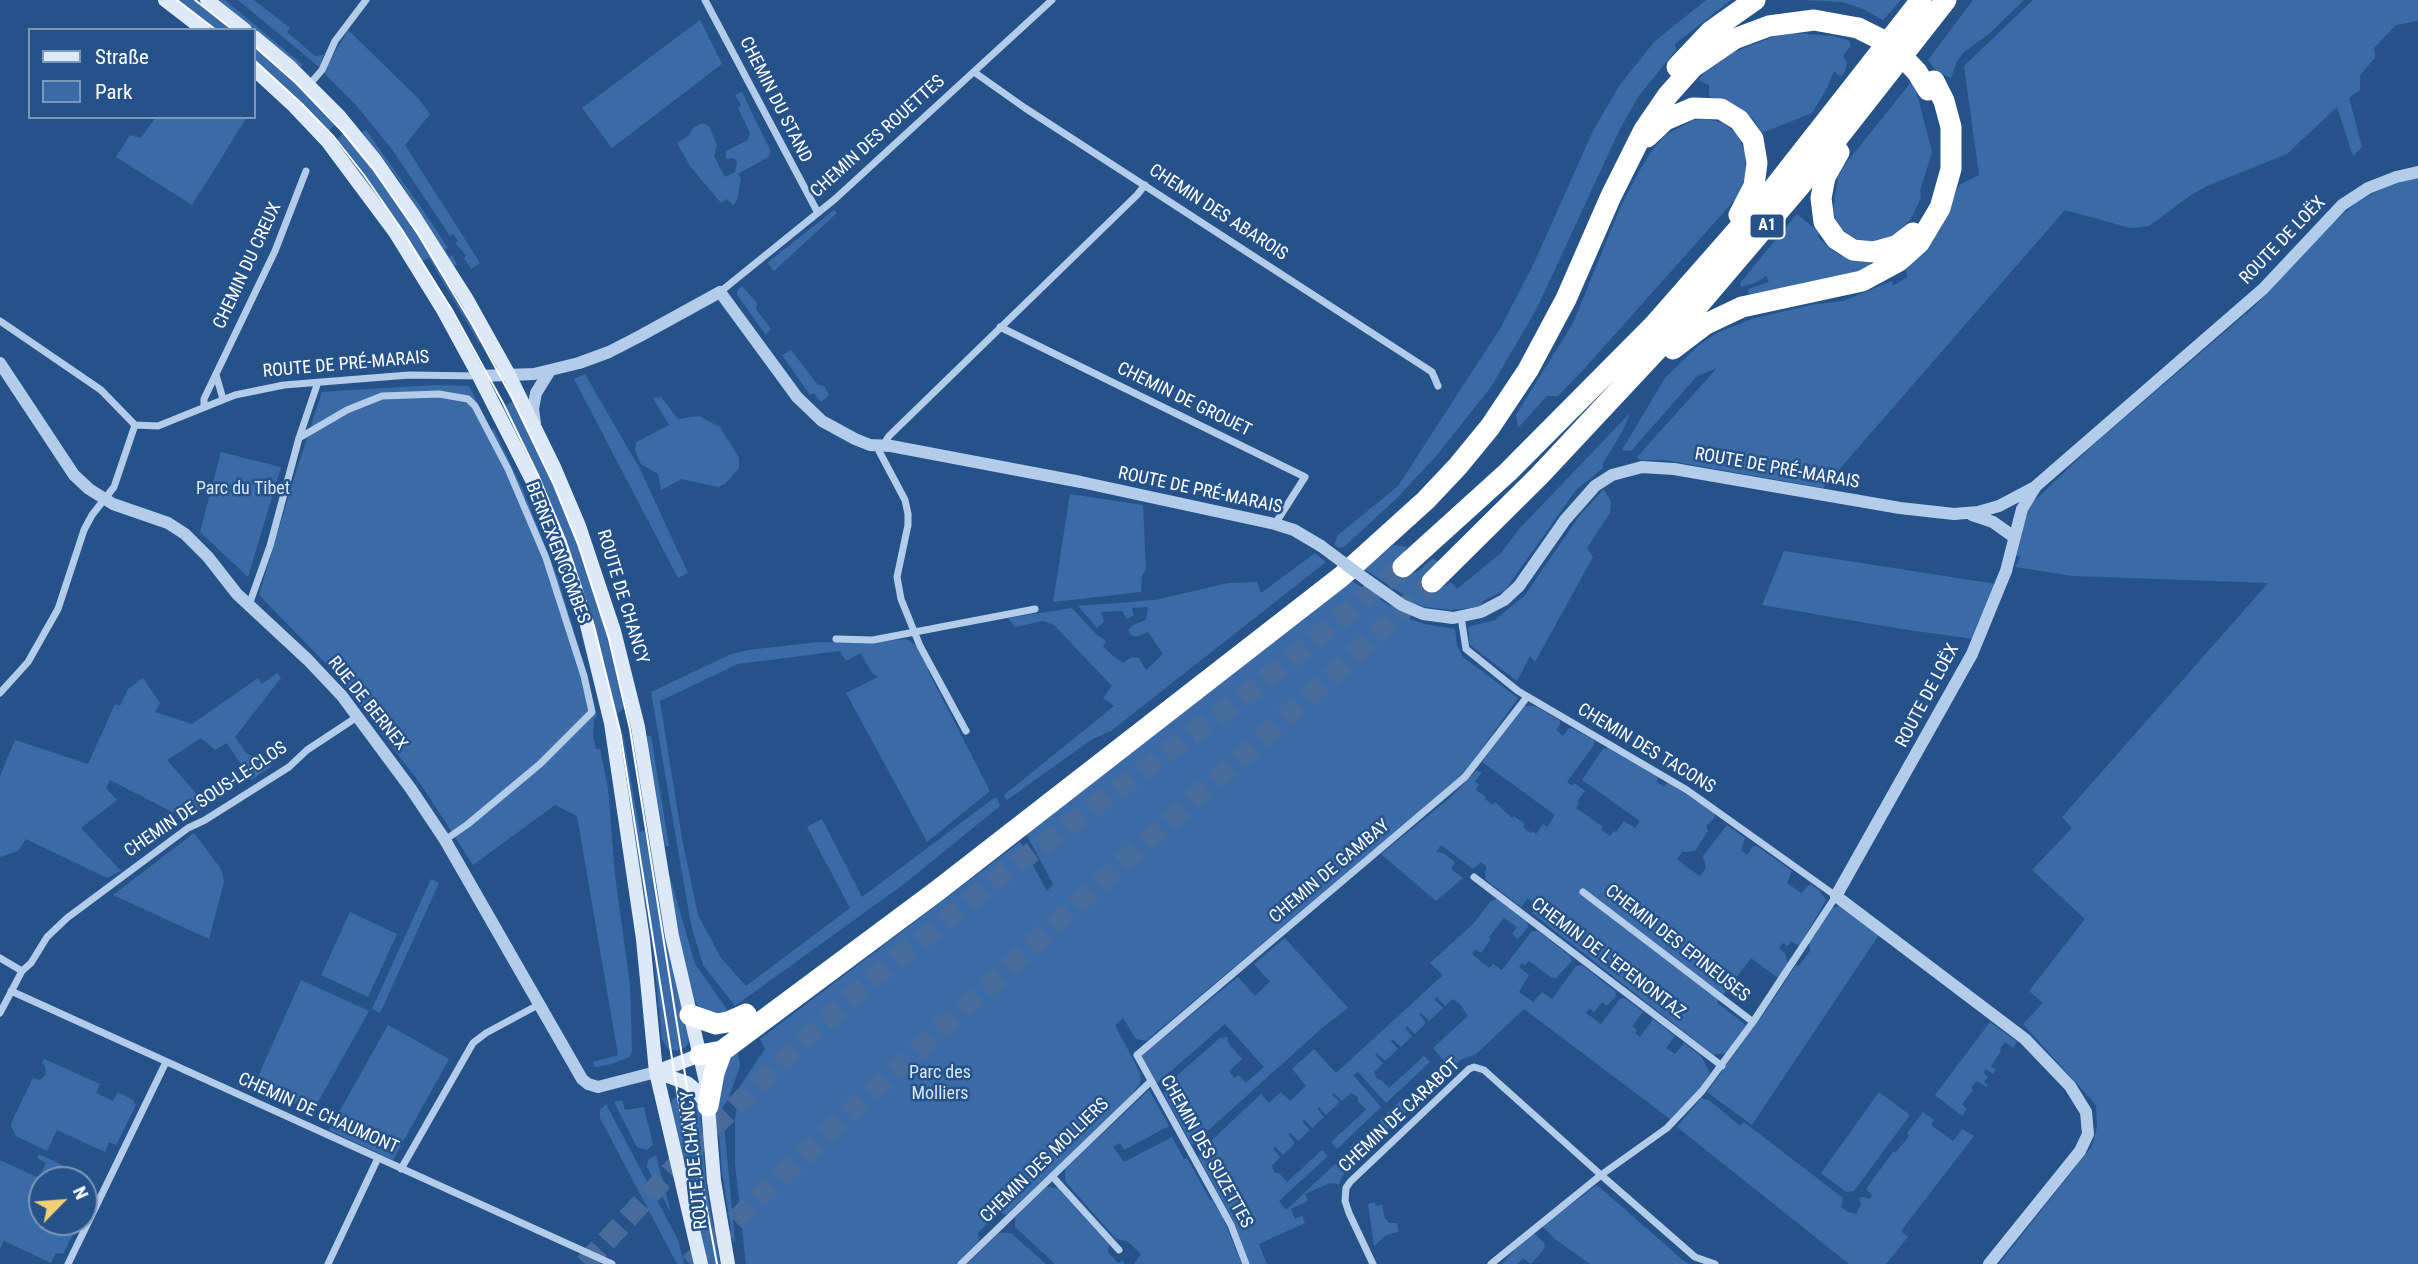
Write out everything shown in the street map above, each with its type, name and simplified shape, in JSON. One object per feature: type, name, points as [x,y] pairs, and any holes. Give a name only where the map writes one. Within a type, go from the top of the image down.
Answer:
[{"type":"highway","points":[[700,1055],[746,1014],[935,879],[1313,585],[1406,504],[1468,435],[1514,369],[1557,289],[1621,149],[1642,111],[1672,72],[1711,31],[1755,0]]},
{"type":"highway","name":"A1","points":[[1403,567],[1551,431],[1654,325],[1776,184],[1921,0]]},
{"type":"highway","name":"A1","points":[[1432,582],[1600,412],[1741,257],[1946,0]]},
{"type":"highway","points":[[1600,412],[1693,332],[1716,318],[1757,303],[1862,281],[1899,261],[1919,243],[1940,208],[1951,169],[1951,127],[1944,101],[1897,51],[1841,14],[1788,13],[1763,18],[1720,37],[1672,72]]},
{"type":"highway","points":[[700,1055],[722,1051],[937,891],[1321,592],[1363,558],[1426,500],[1490,426],[1528,370],[1566,299],[1649,121],[1693,67],[1723,45],[1759,29],[1791,22],[1827,21],[1861,25]]},
{"type":"highway","points":[[1872,95],[1828,170],[1821,198],[1822,213],[1832,234],[1847,247],[1867,253],[1891,249],[1903,242],[1923,220],[1935,194],[1941,172],[1942,140],[1931,86]]},
{"type":"highway","points":[[1627,164],[1658,126],[1687,109],[1721,109],[1745,126],[1753,139],[1757,155],[1754,186],[1749,199],[1711,261]]},
{"type":"highway","points":[[690,1015],[708,1023],[719,1024],[746,1014]]},
{"type":"highway","points":[[708,1106],[712,1079],[722,1051]]},
{"type":"main road","points":[[165,0],[201,28]]},
{"type":"main road","points":[[207,0],[242,28]]},
{"type":"main road","name":"ROUTE DE CHANCY","points":[[256,38],[314,79],[398,192],[453,278],[509,375],[579,526],[607,606],[638,727],[672,936],[706,1082],[714,1181],[728,1264]]},
{"type":"main road","name":"ROUTE DE CHANCY","points":[[256,71],[328,142],[370,195],[421,274],[479,376],[538,494],[568,568],[597,659],[613,732],[643,939],[656,1072],[701,1264]]},
{"type":"main road","points":[[656,1072],[700,1055]]},
{"type":"main road","points":[[656,1072],[687,1083],[708,1106]]},
{"type":"street","points":[[314,79],[335,41],[366,0]]},
{"type":"street","name":"CHEMIN DU STAND","points":[[705,0],[818,213]]},
{"type":"street","name":"CHEMIN DES ROUETTES","points":[[720,292],[818,213],[1052,0]]},
{"type":"street","name":"CHEMIN DES ABAROIS","points":[[974,72],[1432,372],[1438,386]]},
{"type":"street","name":"CHEMIN DU CREUX","points":[[204,407],[204,399],[275,251],[306,171]]},
{"type":"street","name":"ROUTE DE LOËX","points":[[1836,896],[1972,654],[2006,571],[2022,509],[2036,486],[2263,289],[2342,205],[2368,188],[2418,172]]},
{"type":"street","points":[[965,731],[913,631],[897,586],[908,514],[905,500],[880,456],[881,445],[1137,195],[1144,185]]},
{"type":"street","points":[[479,376],[549,372],[609,352],[720,292]]},
{"type":"street","name":"ROUTE DE PRÉ-MARAIS","points":[[720,292],[785,384],[813,413],[847,436],[870,445],[1081,482],[1275,524],[1294,530],[1413,610],[1433,617],[1461,617],[1481,612],[1504,600],[1519,586],[1586,494],[1612,475],[1635,468],[1674,469],[1900,508],[1966,514]]},
{"type":"street","points":[[0,321],[101,390],[135,425],[114,487],[88,522],[54,616],[28,662],[0,693]]},
{"type":"street","name":"CHEMIN DE GROUET","points":[[1000,327],[1305,477],[1275,524]]},
{"type":"street","name":"RUE DE BERNEX","points":[[0,363],[79,480],[105,500],[168,523],[185,534],[200,547],[249,605],[317,668],[357,717],[445,840],[575,1069],[588,1084],[605,1086],[656,1072]]},
{"type":"street","points":[[535,428],[533,409],[536,393],[549,372]]},
{"type":"street","points":[[216,374],[223,399]]},
{"type":"street","name":"ROUTE DE PRÉ-MARAIS","points":[[135,425],[158,426],[223,399],[265,388],[430,374],[479,376]]},
{"type":"street","points":[[249,605],[270,546],[299,438],[318,382]]},
{"type":"street","name":"BERNEX EN COMBES","points":[[299,438],[347,410],[375,398],[450,394],[468,399],[475,406],[508,469],[550,569],[584,676],[592,712],[540,764],[445,840]]},
{"type":"street","points":[[1966,514],[1999,506],[2036,486]]},
{"type":"street","points":[[1966,514],[1993,522],[2014,537]]},
{"type":"street","points":[[836,639],[873,640],[1035,609]]},
{"type":"street","name":"CHEMIN DES TACONS","points":[[1461,617],[1466,649],[1527,697],[1687,790],[1836,896]]},
{"type":"street","name":"CHEMIN DE GAMBAY","points":[[1137,1055],[1465,778],[1527,697]]},
{"type":"street","name":"CHEMIN DE SOUS-LE-CLOS","points":[[0,1013],[22,971],[47,937],[67,918],[188,828],[289,767],[307,750],[357,717]]},
{"type":"street","name":"CHEMIN DE L'EPENONTAZ","points":[[1474,877],[1722,1066]]},
{"type":"street","name":"CHEMIN DES EPINEUSES","points":[[1583,892],[1753,1022]]},
{"type":"street","points":[[1490,1264],[1601,1175],[1667,1128],[1702,1091],[1753,1022],[1836,896],[2025,1039],[2070,1086],[2086,1112],[2088,1134],[2080,1151],[1989,1264]]},
{"type":"street","points":[[0,958],[22,971]]},
{"type":"street","name":"CHEMIN DE CHAUMONT","points":[[11,991],[612,1264]]},
{"type":"street","points":[[401,1169],[473,1043],[538,1005]]},
{"type":"street","name":"CHEMIN DES SUZETTES","points":[[1137,1055],[1231,1225],[1246,1264]]},
{"type":"street","points":[[68,1264],[166,1062]]},
{"type":"street","name":"CHEMIN DE CARABOT","points":[[1373,1264],[1349,1213],[1345,1201],[1346,1188],[1474,1067],[1483,1070],[1601,1175]]},
{"type":"street","name":"CHEMIN DES MOLLIERS","points":[[961,1264],[1150,1082]]},
{"type":"street","points":[[328,1264],[378,1158]]},
{"type":"street","points":[[1601,1175],[1695,1257],[1714,1264]]},
{"type":"street","points":[[1052,1176],[1119,1250]]},
{"type":"green space","points":[[173,0],[199,0],[235,28],[209,28]]},
{"type":"green space","points":[[219,0],[225,0],[303,65],[301,67]]},
{"type":"green space","points":[[238,0],[254,0],[290,28],[287,32],[315,56],[324,55],[319,67]]},
{"type":"green space","points":[[1706,0],[1731,0],[1675,44],[1676,50],[1638,97],[1619,131],[1537,308],[1491,387],[1437,455],[1397,498],[1344,547],[1334,545],[1338,535],[1398,486],[1501,327],[1534,263],[1593,131],[1619,86],[1655,41]]},
{"type":"green space","points":[[1801,0],[1901,0],[1883,20],[1843,2]]},
{"type":"green space","points":[[1973,0],[2024,0],[1990,33],[1963,53],[1951,78],[1937,72],[1928,60]]},
{"type":"green space","points":[[2033,0],[2418,0],[2418,21],[2396,25],[2374,48],[2375,58],[2360,75],[2360,90],[2349,98],[2362,147],[2353,156],[2337,107],[2287,154],[2207,186],[2149,226],[2130,228],[2065,210],[1823,488],[1665,460],[1639,460],[1637,457],[1717,368],[1697,376],[1631,451],[1622,450],[1665,378],[1699,345],[1717,333],[1754,318],[1816,304],[1843,301],[1892,281],[1893,286],[1907,277],[1906,270],[1941,228],[1959,185],[1979,175],[1964,66]]},
{"type":"green space","points":[[700,20],[722,64],[612,148],[582,108]]},
{"type":"green space","points":[[348,30],[418,98],[430,114],[405,145],[480,263],[471,269],[464,258],[466,255],[455,243],[458,241],[453,234],[450,236],[391,148],[355,104],[325,74]]},
{"type":"green space","points":[[1796,33],[1834,36],[1848,40],[1851,45],[1843,56],[1847,62],[1845,72],[1841,77],[1834,71],[1812,113],[1762,133],[1746,113],[1709,96],[1709,85],[1698,80],[1731,53],[1776,36]]},
{"type":"green space","points":[[256,44],[338,122],[326,133],[256,65]]},
{"type":"green space","points":[[1912,81],[1919,90],[1917,94],[1932,152],[1920,191],[1921,198],[1911,219],[1898,232],[1888,238],[1870,242],[1856,239],[1840,228],[1835,219],[1833,210],[1838,177]]},
{"type":"green space","points":[[742,92],[771,152],[768,157],[738,174],[741,178],[737,200],[733,206],[727,199],[721,203],[690,166],[677,143],[702,123],[709,126],[717,145],[714,156],[725,177],[735,172],[737,162],[734,158],[726,159],[726,151],[748,140],[750,133],[735,95]]},
{"type":"green space","points":[[155,119],[246,119],[192,205],[116,157],[130,135],[141,138]]},
{"type":"green space","points":[[1706,119],[1723,123],[1738,135],[1745,152],[1745,176],[1740,194],[1585,368],[1558,396],[1547,396],[1518,428],[1516,415],[1573,323],[1620,208],[1638,173],[1665,135],[1694,120]]},
{"type":"green space","points":[[366,130],[448,248],[445,249],[449,257],[452,255],[457,264],[454,266],[397,177],[362,132]]},
{"type":"green space","points":[[346,131],[418,230],[484,340],[479,343],[429,258],[420,262],[334,142]]},
{"type":"green space","points":[[2418,178],[2418,1264],[1999,1264],[2092,1146],[2097,1127],[2096,1105],[2023,1024],[2043,1003],[2029,991],[2085,919],[2032,870],[2072,828],[2062,817],[2268,583],[2073,576],[2015,567],[2021,556],[2014,555],[2030,505],[2093,445],[2254,307],[2330,225],[2356,203],[2395,182]]},
{"type":"green space","points":[[834,210],[837,213],[774,271],[767,263]]},
{"type":"green space","points":[[1797,214],[1818,231],[1819,238],[1839,255],[1870,262],[1872,267],[1861,274],[1749,294],[1748,289],[1769,282],[1766,276],[1741,287],[1740,283]]},
{"type":"green space","points":[[742,286],[757,303],[756,309],[771,329],[766,335],[737,295]]},
{"type":"green space","points":[[791,350],[818,385],[824,386],[829,395],[821,402],[814,393],[810,395],[782,355]]},
{"type":"green space","points":[[585,374],[641,471],[688,573],[678,578],[574,379]]},
{"type":"green space","points":[[434,385],[469,386],[491,430],[494,429],[523,490],[558,579],[585,668],[597,717],[594,718],[593,737],[596,749],[600,749],[608,788],[615,876],[630,984],[632,1051],[629,1057],[612,1064],[595,1067],[593,1062],[618,1055],[577,816],[555,805],[473,865],[422,786],[336,674],[259,595],[322,392]]},
{"type":"green space","points":[[661,397],[678,419],[699,416],[720,427],[739,458],[739,468],[725,484],[718,487],[682,479],[661,490],[658,474],[641,464],[635,450],[636,442],[669,425],[653,398]]},
{"type":"green space","points":[[516,400],[553,477],[595,585],[628,705],[614,716],[502,407]]},
{"type":"green space","points":[[1630,413],[1603,463],[1603,468],[1576,490],[1505,590],[1483,601],[1480,607],[1450,610],[1421,606],[1364,569],[1393,545],[1407,547],[1400,559],[1407,574],[1417,572],[1433,558],[1438,562],[1437,590],[1451,582],[1457,589],[1501,553],[1519,529]]},
{"type":"green space","name":"Parc du Tibet","points":[[221,452],[281,467],[248,577],[200,532]]},
{"type":"green space","points":[[1604,489],[1611,502],[1610,513],[1587,548],[1593,557],[1535,662],[1530,656],[1517,681],[1470,645],[1468,627],[1495,620],[1525,595],[1580,515]]},
{"type":"green space","points":[[1070,494],[1143,505],[1146,570],[1142,575],[1141,592],[1053,602]]},
{"type":"green space","points":[[1784,551],[1996,584],[1973,639],[1902,629],[1762,605]]},
{"type":"green space","points":[[1315,553],[1326,562],[1111,731],[1091,740],[1007,800],[1004,795],[1114,706],[1103,698],[1112,686],[1054,625],[1043,621],[1015,627],[1008,618],[1072,608],[1106,641],[1103,646],[1112,655],[1123,663],[1132,657],[1139,658],[1146,670],[1163,654],[1148,632],[1136,637],[1128,630],[1146,620],[1148,607],[1132,608],[1134,615],[1127,619],[1122,611],[1101,612],[1104,621],[1097,628],[1078,606],[1155,600],[1228,583],[1257,582],[1261,593]]},
{"type":"green space","name":"Parc des Molliers","points":[[1352,581],[1410,619],[1455,629],[1457,645],[1463,657],[1518,698],[1463,775],[1146,1041],[1136,1039],[1123,1018],[1115,1025],[1140,1073],[1139,1085],[1126,1101],[1006,1215],[998,1212],[978,1233],[979,1241],[956,1264],[746,1264],[735,1164],[735,1119],[740,1086],[765,1049],[760,1039],[1020,842],[1047,891],[1053,884],[1026,834]]},
{"type":"green space","points":[[906,639],[915,645],[928,667],[990,791],[927,842],[846,693],[878,677],[872,673],[861,653],[846,661],[840,651],[738,664],[660,701],[682,839],[698,915],[721,958],[746,986],[850,908],[807,827],[822,819],[862,897],[994,798],[997,798],[1000,806],[904,884],[735,1006],[703,965],[691,925],[651,692],[729,655],[748,650],[819,642],[860,643]]},
{"type":"green space","points":[[277,673],[281,678],[235,737],[246,753],[272,766],[251,780],[227,743],[215,750],[201,738],[167,760],[207,806],[186,819],[110,780],[106,788],[117,800],[81,828],[121,871],[107,878],[26,839],[18,851],[0,857],[0,776],[15,740],[88,764],[115,704],[120,706],[128,689],[143,678],[160,703],[155,712],[192,724],[258,678],[262,684]]},
{"type":"green space","points":[[1523,706],[1535,706],[1560,721],[1556,730],[1563,736],[1572,728],[1594,740],[1594,745],[1567,782],[1576,784],[1585,791],[1577,801],[1579,803],[1576,808],[1603,827],[1601,830],[1610,836],[1624,821],[1635,828],[1640,821],[1582,780],[1603,749],[1608,748],[1658,777],[1657,782],[1664,787],[1668,782],[1714,813],[1715,817],[1706,826],[1708,831],[1695,851],[1682,852],[1677,859],[1688,868],[1700,876],[1706,868],[1703,856],[1727,825],[1745,838],[1741,850],[1747,855],[1753,846],[1757,846],[1792,871],[1787,883],[1801,893],[1810,884],[1819,890],[1826,900],[1799,946],[1791,941],[1788,946],[1783,943],[1779,948],[1785,953],[1788,963],[1778,978],[1751,958],[1717,1003],[1746,1025],[1726,1053],[1714,1055],[1532,913],[1537,906],[1528,898],[1521,907],[1486,880],[1487,867],[1481,862],[1473,869],[1441,845],[1436,852],[1443,853],[1455,862],[1451,869],[1463,878],[1436,901],[1381,854],[1451,797],[1476,771],[1482,772],[1475,782],[1479,784],[1476,790],[1486,797],[1485,799],[1493,805],[1495,802],[1512,818],[1514,816],[1525,824],[1523,827],[1531,833],[1532,831],[1536,834],[1543,824],[1547,827],[1555,815],[1482,762]]},
{"type":"green space","points":[[633,732],[690,1039],[686,1047],[677,1051],[667,1048],[662,1039],[654,957],[618,735],[623,734],[640,832],[645,830],[629,733]]},
{"type":"green space","points":[[646,736],[651,736],[669,846],[665,846]]},
{"type":"green space","points":[[194,833],[221,869],[224,882],[209,939],[113,895]]},
{"type":"green space","points":[[668,876],[695,964],[726,1008],[727,1012],[720,1015],[701,1010],[694,1000],[686,973]]},
{"type":"green space","points":[[431,879],[439,883],[380,1013],[372,1009]]},
{"type":"green space","points":[[1497,899],[1527,922],[1528,927],[1518,939],[1512,934],[1517,927],[1504,918],[1489,937],[1491,939],[1481,953],[1475,949],[1472,954],[1489,968],[1493,964],[1502,970],[1532,931],[1538,931],[1570,956],[1572,961],[1556,978],[1552,978],[1529,961],[1525,965],[1522,963],[1519,967],[1529,975],[1519,992],[1533,1002],[1542,992],[1552,999],[1576,966],[1582,965],[1615,991],[1616,996],[1607,1006],[1602,1002],[1594,1012],[1589,1009],[1586,1013],[1601,1024],[1620,999],[1625,998],[1643,1012],[1632,1026],[1640,1037],[1653,1019],[1675,1036],[1666,1048],[1675,1054],[1684,1043],[1701,1056],[1710,1073],[1700,1088],[1670,1119],[1524,1009],[1475,1055],[1462,1059],[1451,1069],[1433,1048],[1468,1016],[1453,999],[1445,1006],[1436,996],[1435,1000],[1443,1008],[1429,1021],[1419,1014],[1426,1023],[1415,1034],[1407,1026],[1405,1028],[1412,1036],[1401,1047],[1392,1039],[1398,1049],[1385,1061],[1377,1053],[1375,1055],[1383,1063],[1374,1072],[1377,1079],[1389,1088],[1424,1056],[1430,1062],[1386,1103],[1358,1072],[1353,1075],[1381,1107],[1337,1149],[1331,1142],[1366,1110],[1358,1097],[1351,1093],[1342,1101],[1334,1093],[1332,1095],[1340,1102],[1326,1115],[1317,1108],[1324,1117],[1312,1128],[1305,1120],[1302,1121],[1310,1130],[1298,1141],[1291,1133],[1288,1134],[1295,1143],[1283,1155],[1273,1148],[1280,1157],[1272,1166],[1275,1173],[1279,1173],[1287,1182],[1322,1150],[1328,1156],[1279,1201],[1286,1210],[1335,1164],[1344,1173],[1339,1184],[1330,1183],[1305,1194],[1308,1201],[1291,1209],[1295,1219],[1302,1216],[1305,1223],[1259,1244],[1267,1264],[1250,1264],[1233,1220],[1199,1158],[1200,1151],[1261,1094],[1269,1103],[1281,1092],[1290,1101],[1306,1086],[1292,1069],[1314,1049],[1336,1073],[1443,975],[1430,963],[1473,924],[1491,901]]},
{"type":"green space","points":[[1840,906],[1879,935],[1752,1125],[1707,1092],[1796,965],[1799,966],[1810,951],[1809,943],[1832,908]]},
{"type":"green space","points":[[350,912],[397,934],[368,997],[321,975]]},
{"type":"green space","points":[[1285,938],[1348,1008],[1322,1028],[1192,1145],[1164,1094],[1165,1086],[1220,1038],[1227,1037],[1229,1044],[1242,1059],[1229,1071],[1234,1078],[1239,1075],[1246,1083],[1264,1067],[1225,1024],[1156,1084],[1141,1056],[1238,977],[1255,996],[1270,982],[1254,964]]},
{"type":"green space","points":[[301,980],[369,1011],[313,1111],[254,1086]]},
{"type":"green space","points":[[1990,1022],[2017,1042],[2013,1048],[2005,1042],[1991,1066],[1996,1070],[1993,1074],[1986,1069],[1983,1072],[1988,1077],[1984,1082],[1988,1085],[1986,1087],[1977,1081],[1971,1087],[1973,1090],[1962,1104],[1967,1109],[1962,1116],[1935,1095]]},
{"type":"green space","points":[[388,1025],[449,1059],[393,1160],[329,1130]]},
{"type":"green space","points":[[737,1049],[740,1066],[728,1100],[718,1113],[716,1080]]},
{"type":"green space","points":[[44,1059],[100,1084],[96,1093],[113,1101],[118,1092],[133,1100],[136,1105],[116,1145],[109,1142],[105,1152],[57,1130],[47,1151],[16,1136],[11,1126],[12,1121],[33,1078],[40,1080],[46,1074],[42,1063]]},
{"type":"green space","points":[[1432,1072],[1438,1078],[1444,1073],[1446,1075],[1351,1164],[1346,1158],[1352,1153],[1348,1149],[1354,1143],[1357,1151],[1381,1128],[1380,1120],[1402,1099],[1404,1108],[1431,1082],[1429,1074]]},
{"type":"green space","points":[[1149,1090],[1169,1126],[1124,1150],[1120,1143],[1113,1147],[1124,1162],[1172,1137],[1222,1216],[1242,1264],[1134,1264],[1141,1254],[1127,1241],[1116,1239],[1065,1181],[1065,1169]]},
{"type":"green space","points":[[1879,1092],[1910,1115],[1854,1191],[1846,1192],[1821,1173]]},
{"type":"green space","points":[[682,1093],[694,1096],[700,1107],[706,1186],[720,1264],[708,1264],[670,1109],[672,1100]]},
{"type":"green space","points":[[1701,1098],[1709,1100],[1740,1126],[1744,1122],[1843,1198],[1841,1207],[1856,1214],[1861,1204],[1859,1198],[1870,1199],[1872,1195],[1866,1189],[1893,1152],[1896,1152],[1909,1136],[1907,1133],[1923,1112],[1934,1120],[1931,1125],[1953,1141],[1962,1129],[1974,1136],[1901,1231],[1908,1237],[1886,1264],[1849,1264],[1677,1127]]},
{"type":"green space","points":[[622,1100],[625,1110],[644,1107],[653,1145],[647,1150],[637,1147],[614,1102]]},
{"type":"green space","points":[[606,1104],[678,1240],[684,1264],[677,1264],[600,1118],[600,1110]]},
{"type":"green space","points":[[718,1121],[724,1124],[735,1242],[722,1172]]},
{"type":"green space","points":[[39,1154],[61,1166],[45,1166],[46,1163],[37,1158]]},
{"type":"green space","points":[[656,1155],[671,1213],[647,1167],[648,1160]]},
{"type":"green space","points":[[0,1160],[28,1173],[28,1236],[72,1236],[63,1254],[56,1253],[51,1263],[4,1241],[0,1249]]},
{"type":"green space","points":[[1597,1185],[1689,1264],[1590,1264],[1555,1239],[1542,1226]]},
{"type":"green space","points":[[1046,1187],[1058,1188],[1109,1245],[1108,1252],[1118,1263],[1122,1261],[1125,1264],[1055,1264],[1015,1227],[1015,1218]]},
{"type":"green space","points":[[1375,1202],[1376,1206],[1382,1205],[1384,1216],[1389,1223],[1397,1223],[1399,1231],[1385,1236],[1374,1246],[1368,1204]]},
{"type":"green space","points":[[999,1233],[1011,1233],[1046,1264],[967,1264]]},
{"type":"green space","points":[[1534,1233],[1545,1244],[1531,1264],[1523,1258],[1517,1264],[1502,1264],[1516,1248]]},
{"type":"tunnel","points":[[585,1264],[702,1138],[820,1025],[881,972],[1008,870],[1259,685],[1403,567]]},
{"type":"tunnel","points":[[690,1264],[803,1155],[1432,582]]},
{"type":"tram line","points":[[177,0],[213,28]]},
{"type":"tram line","points":[[195,0],[230,28]]},
{"type":"tram line","points":[[256,48],[296,83],[342,131],[373,169],[418,234],[512,398],[554,485],[578,544],[609,639],[630,729],[717,1264]]},
{"type":"tram line","points":[[256,62],[334,137],[402,230],[452,310],[503,403],[538,475],[566,542],[594,626],[620,731],[687,1153]]}]
